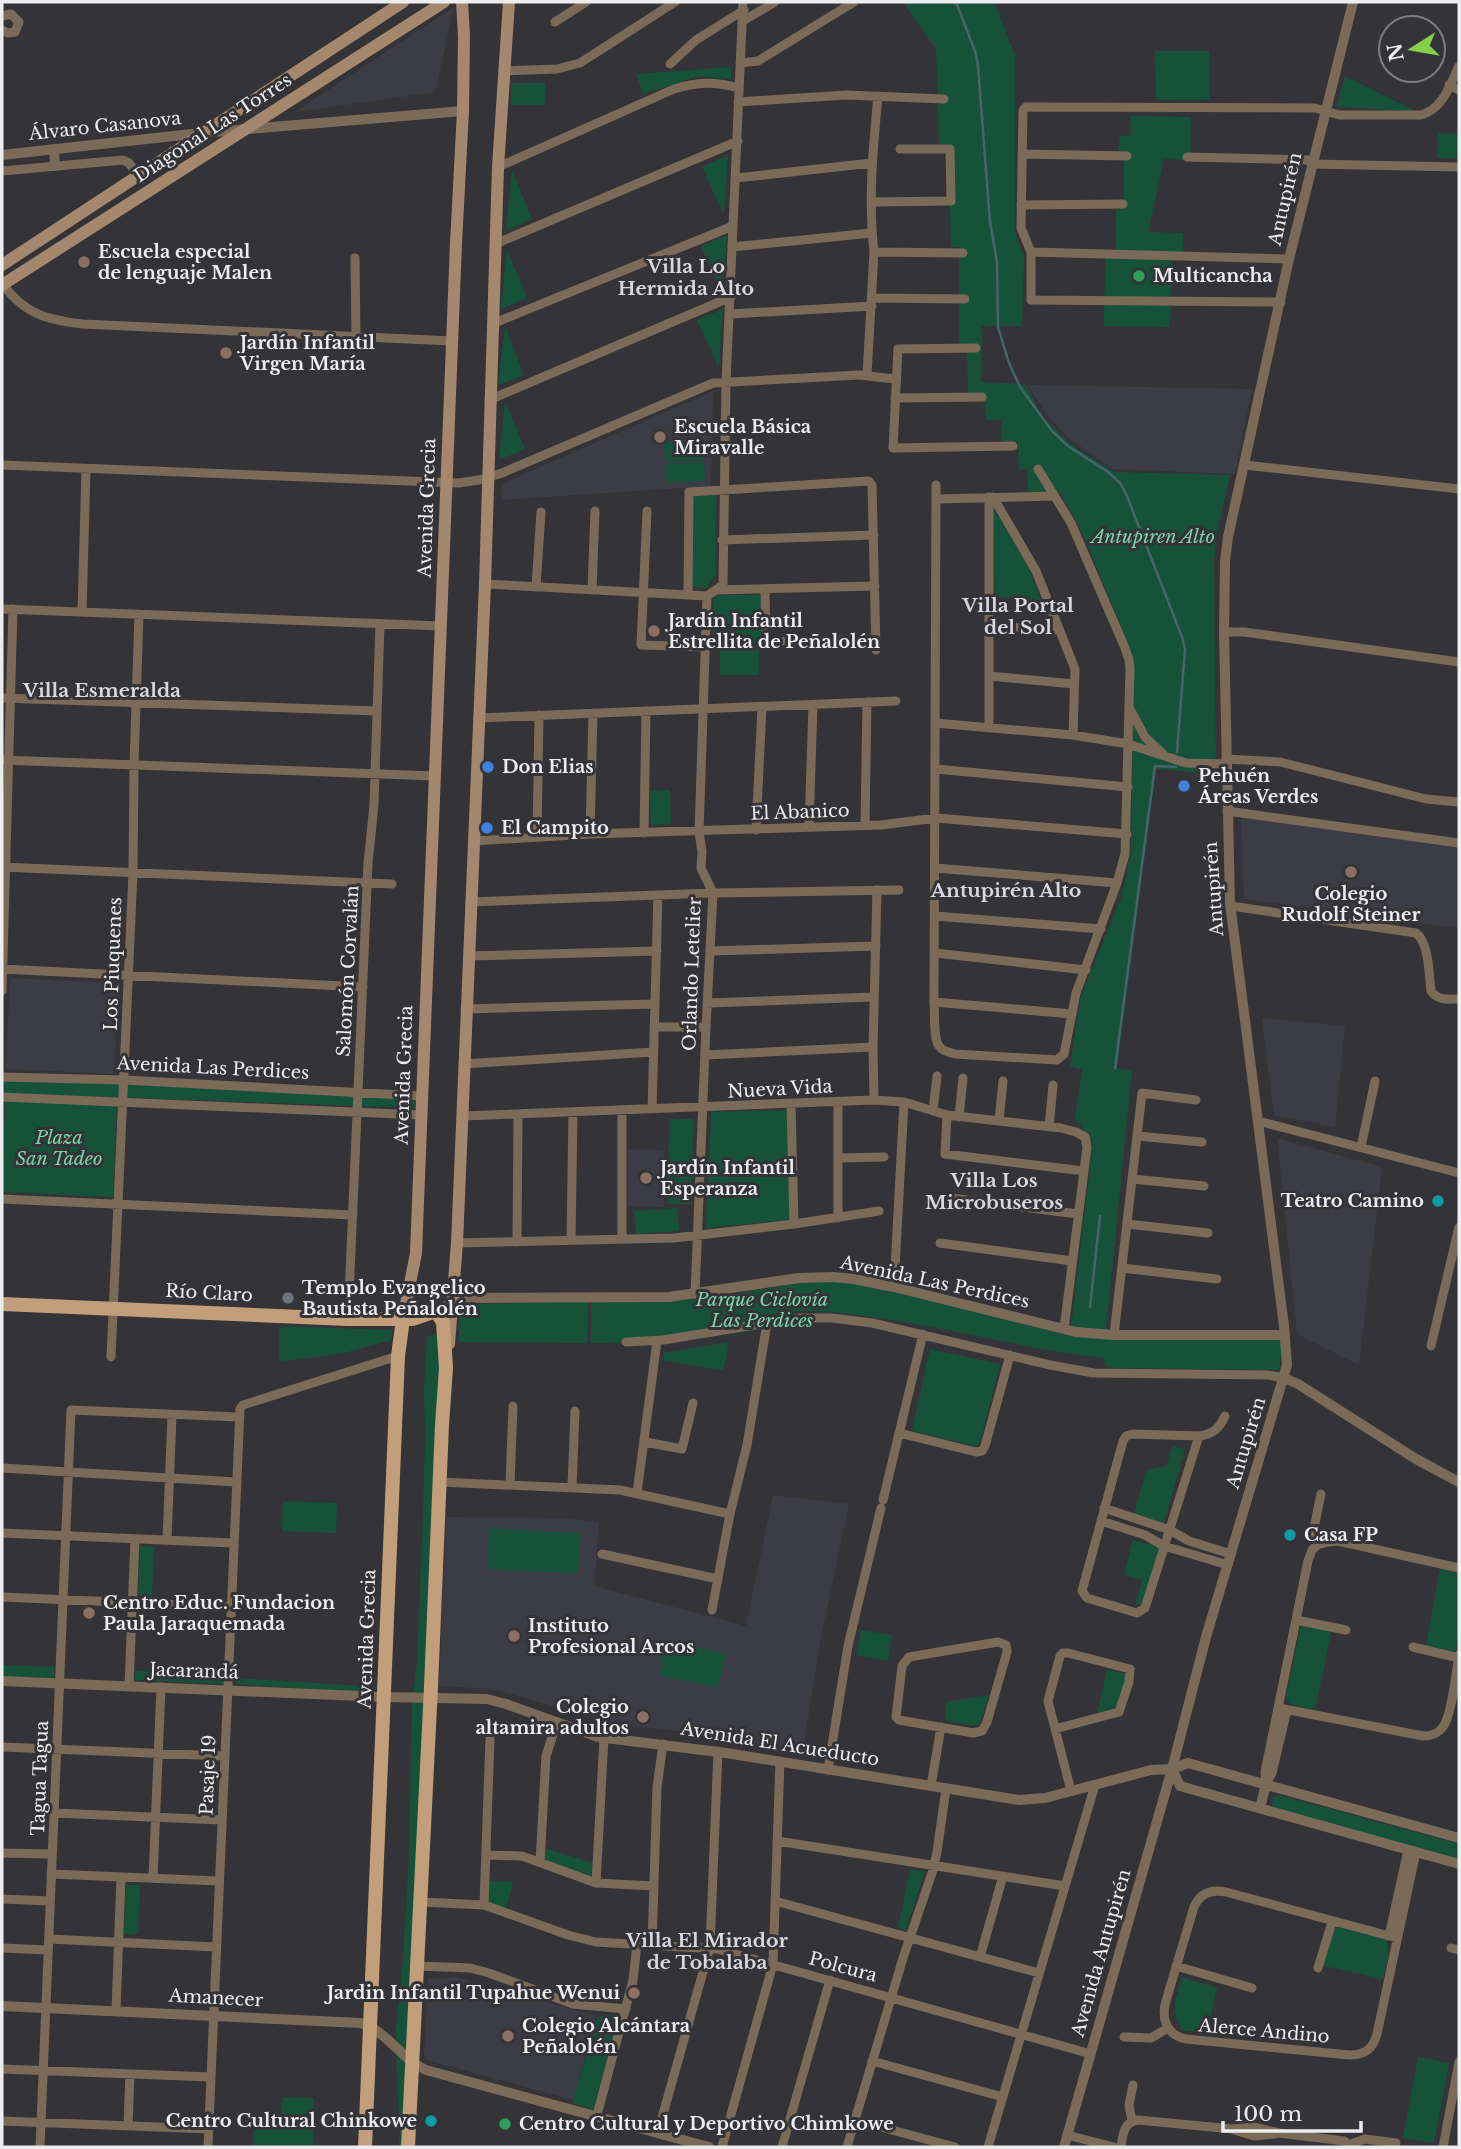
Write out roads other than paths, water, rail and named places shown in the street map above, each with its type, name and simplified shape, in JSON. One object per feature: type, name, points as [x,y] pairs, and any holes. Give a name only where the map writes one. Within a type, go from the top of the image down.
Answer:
[{"type":"main road","name":"Diagonal Las Torres","points":[[2,265],[403,2]]},
{"type":"main road","name":"Diagonal Las Torres","points":[[2,284],[444,2]]},
{"type":"main road","name":"Avenida Grecia","points":[[365,2147],[398,1356],[416,1253],[441,626],[453,483],[452,341],[463,111],[462,2]]},
{"type":"main road","points":[[408,2147],[414,2064],[439,1482],[457,1243],[485,584],[498,167],[509,2]]},
{"type":"main road","name":"Río Claro","points":[[2,1304],[348,1319],[419,1318],[436,1311]]},
{"type":"main road","points":[[436,1311],[443,1322],[446,1367]]},
{"type":"street","points":[[555,22],[586,2]]},
{"type":"street","points":[[652,2],[659,13]]},
{"type":"street","points":[[503,71],[565,68],[580,63],[675,2]]},
{"type":"street","points":[[743,22],[775,2]]},
{"type":"street","points":[[740,63],[758,61],[854,2]]},
{"type":"street","name":"Antupirén","points":[[1172,1769],[1198,1666],[1284,1378],[1288,1356],[1231,906],[1226,762],[1225,561],[1289,259],[1353,2]]},
{"type":"street","points":[[743,6],[726,382],[722,541],[874,536]]},
{"type":"street","points":[[670,64],[696,40],[743,6]]},
{"type":"street","points":[[2,16],[8,13],[15,15],[19,25],[11,33],[2,30]]},
{"type":"street","points":[[1281,302],[1031,300],[1031,252],[1021,228],[1023,110],[1026,107],[1315,108],[1339,115],[1421,116],[1438,106],[1459,66]]},
{"type":"street","points":[[498,167],[674,89],[701,82],[738,88]]},
{"type":"street","points":[[1450,85],[1459,90]]},
{"type":"street","points":[[738,102],[846,95],[944,99]]},
{"type":"street","points":[[867,375],[874,252],[872,163],[878,96]]},
{"type":"street","name":"Álvaro Casanova","points":[[2,155],[201,133],[463,111]]},
{"type":"street","points":[[495,244],[738,141]]},
{"type":"street","points":[[54,149],[55,166]]},
{"type":"street","points":[[872,202],[951,201],[950,149],[900,149]]},
{"type":"street","points":[[1022,154],[1127,156]]},
{"type":"street","points":[[1187,157],[1459,167]]},
{"type":"street","name":"Álvaro Casanova","points":[[2,171],[123,160],[130,163],[138,175]]},
{"type":"street","points":[[736,178],[872,163]]},
{"type":"street","points":[[1021,205],[1122,204]]},
{"type":"street","points":[[492,324],[733,226]]},
{"type":"street","points":[[732,247],[872,233]]},
{"type":"street","points":[[874,252],[963,253]]},
{"type":"street","points":[[1031,252],[1289,259]]},
{"type":"street","points":[[355,258],[356,337]]},
{"type":"street","points":[[2,284],[27,309],[41,317],[62,322],[452,341]]},
{"type":"street","points":[[489,400],[731,296]]},
{"type":"street","points":[[730,314],[872,302],[965,299]]},
{"type":"street","points":[[976,348],[898,349],[893,448],[1013,446]]},
{"type":"street","points":[[2,465],[453,483],[488,478],[713,383],[867,375],[895,379]]},
{"type":"street","points":[[895,398],[982,397]]},
{"type":"street","points":[[1245,464],[1459,489]]},
{"type":"street","points":[[82,612],[86,469]]},
{"type":"street","points":[[936,485],[936,1038],[939,1046],[946,1052],[955,1054],[1057,1060],[1064,1054],[1076,993],[1101,929],[1125,854],[1129,660],[1071,523],[1038,469]]},
{"type":"street","points":[[688,594],[689,492],[869,481],[872,485],[876,645],[766,642],[765,589]]},
{"type":"street","points":[[937,499],[1055,496]]},
{"type":"street","points":[[989,727],[991,498]]},
{"type":"street","points":[[991,498],[1036,571],[1073,664],[1073,735]]},
{"type":"street","points":[[592,590],[595,511]]},
{"type":"street","points":[[647,511],[641,645],[705,647]]},
{"type":"street","points":[[536,587],[541,512]]},
{"type":"street","name":"Orlando Letelier","points":[[695,1294],[713,893],[701,868],[699,832],[702,709],[711,593],[723,585],[722,541]]},
{"type":"street","points":[[485,584],[688,594],[875,586]]},
{"type":"street","points":[[2,609],[441,626]]},
{"type":"street","points":[[2,992],[6,698],[13,609]]},
{"type":"street","name":"Los Piuquenes","points":[[111,1357],[133,873],[139,614]]},
{"type":"street","name":"Salomón Corvalán","points":[[348,1319],[380,624]]},
{"type":"street","points":[[990,626],[1059,630]]},
{"type":"street","points":[[1224,632],[1244,632],[1459,662]]},
{"type":"street","points":[[990,676],[1074,684]]},
{"type":"street","points":[[6,698],[377,711]]},
{"type":"street","points":[[478,718],[896,701]]},
{"type":"street","points":[[865,825],[867,702]]},
{"type":"street","points":[[809,827],[813,705]]},
{"type":"street","points":[[1129,706],[1145,737],[1165,756]]},
{"type":"street","points":[[755,830],[762,707]]},
{"type":"street","points":[[644,833],[646,711]]},
{"type":"street","points":[[590,834],[593,713]]},
{"type":"street","points":[[537,837],[539,715]]},
{"type":"street","points":[[935,723],[1073,735],[1128,744],[1186,763],[1280,762],[1408,795],[1459,802]]},
{"type":"street","points":[[5,760],[435,776]]},
{"type":"street","points":[[936,769],[1128,788]]},
{"type":"street","points":[[1227,811],[1459,844]]},
{"type":"street","name":"El Abanico","points":[[473,841],[590,834],[865,825],[936,818],[1127,834]]},
{"type":"street","points":[[4,867],[392,884]]},
{"type":"street","points":[[935,867],[1117,883]]},
{"type":"street","points":[[874,1100],[877,890]]},
{"type":"street","points":[[470,902],[713,893],[899,890]]},
{"type":"street","points":[[652,1109],[658,895]]},
{"type":"street","points":[[1231,906],[1416,933],[1425,944],[1431,991],[1441,999],[1459,999]]},
{"type":"street","points":[[935,916],[1101,929]]},
{"type":"street","points":[[710,951],[876,946]]},
{"type":"street","points":[[468,957],[657,951]]},
{"type":"street","points":[[935,953],[1086,970]]},
{"type":"street","points":[[2,969],[363,988]]},
{"type":"street","points":[[708,1003],[874,997]]},
{"type":"street","points":[[934,1002],[1072,1014]]},
{"type":"street","points":[[465,1009],[654,1004]]},
{"type":"street","points":[[654,1027],[706,1027]]},
{"type":"street","points":[[705,1055],[873,1047]]},
{"type":"street","points":[[463,1064],[653,1052]]},
{"type":"street","points":[[933,1111],[937,1076]]},
{"type":"street","name":"Avenida Las Perdices","points":[[2,1077],[124,1080],[422,1096]]},
{"type":"street","points":[[959,1117],[963,1078]]},
{"type":"street","points":[[999,1121],[1003,1081]]},
{"type":"street","points":[[1361,1147],[1375,1081]]},
{"type":"street","points":[[1049,1127],[1053,1085]]},
{"type":"street","points":[[1114,1335],[1142,1093],[1196,1100]]},
{"type":"street","points":[[2,1097],[422,1115]]},
{"type":"street","name":"Nueva Vida","points":[[462,1116],[874,1100],[904,1102],[947,1115],[1076,1132],[1085,1137],[1087,1147],[1084,1171]]},
{"type":"street","points":[[838,1102],[838,1218]]},
{"type":"street","points":[[894,1287],[904,1102]]},
{"type":"street","points":[[791,1104],[794,1224]]},
{"type":"street","points":[[622,1110],[622,1239]]},
{"type":"street","points":[[571,1240],[573,1112]]},
{"type":"street","points":[[517,1242],[518,1115]]},
{"type":"street","points":[[947,1115],[945,1154],[1084,1171],[1064,1329]]},
{"type":"street","points":[[1258,1121],[1459,1173]]},
{"type":"street","points":[[1137,1136],[1202,1142]]},
{"type":"street","points":[[839,1158],[884,1157]]},
{"type":"street","points":[[1132,1179],[1204,1186]]},
{"type":"street","points":[[943,1197],[1078,1214]]},
{"type":"street","points":[[2,1199],[353,1215]]},
{"type":"street","points":[[457,1243],[698,1235],[880,1211]]},
{"type":"street","points":[[1127,1224],[1208,1233]]},
{"type":"street","points":[[1431,1346],[1459,1227]]},
{"type":"street","points":[[940,1243],[1072,1261]]},
{"type":"street","points":[[1122,1268],[1217,1279]]},
{"type":"street","name":"Avenida Las Perdices","points":[[453,1303],[464,1298],[480,1297],[656,1297],[815,1277],[854,1279],[894,1287],[1064,1329],[1114,1335],[1285,1335]]},
{"type":"street","name":"Río Claro","points":[[436,1311],[453,1303]]},
{"type":"street","points":[[626,1342],[657,1341],[804,1318],[859,1320],[1104,1374],[1284,1378],[1298,1384],[1416,1459],[1459,1482]]},
{"type":"street","points":[[712,1609],[730,1514],[745,1454],[767,1323]]},
{"type":"street","points":[[828,1770],[848,1646],[923,1334]]},
{"type":"street","points":[[637,1493],[657,1341]]},
{"type":"street","points":[[899,1433],[976,1452],[982,1451],[1010,1355]]},
{"type":"street","name":"Pasaje 19","points":[[208,2147],[240,1409],[243,1405],[398,1356]]},
{"type":"street","points":[[645,1442],[683,1448],[693,1403]]},
{"type":"street","points":[[510,1485],[513,1406]]},
{"type":"street","name":"Tagua Tagua","points":[[40,2147],[71,1410],[172,1415]]},
{"type":"street","points":[[572,1487],[575,1411]]},
{"type":"street","points":[[167,1540],[172,1415],[238,1418]]},
{"type":"street","points":[[1199,1436],[1145,1608],[1135,1613],[1087,1598],[1082,1589],[1126,1436],[1210,1434],[1221,1426],[1225,1416]]},
{"type":"street","points":[[2,1468],[236,1482]]},
{"type":"street","points":[[439,1482],[572,1487],[637,1493],[730,1514]]},
{"type":"street","points":[[1317,1545],[1314,1528],[1321,1494]]},
{"type":"street","points":[[1104,1508],[1170,1530],[1230,1560]]},
{"type":"street","points":[[1101,1521],[1145,1535],[1164,1546],[1230,1560]]},
{"type":"street","points":[[2,1533],[233,1543]]},
{"type":"street","points":[[129,1686],[135,1539]]},
{"type":"street","points":[[1260,1808],[1266,1784],[1265,1772],[1283,1709],[1296,1620],[1312,1550],[1317,1545],[1338,1541],[1459,1568]]},
{"type":"street","points":[[602,1554],[718,1579]]},
{"type":"street","points":[[2,1597],[231,1607]]},
{"type":"street","points":[[1296,1620],[1346,1630]]},
{"type":"street","points":[[1004,1643],[1007,1652],[984,1730],[973,1733],[941,1727],[899,1720],[896,1717],[902,1667],[906,1659],[1004,1643]]},
{"type":"street","points":[[1283,1709],[1423,1736],[1435,1734],[1444,1726],[1447,1718],[1459,1656],[1413,1647]]},
{"type":"street","points":[[1055,1729],[1119,1712],[1129,1682],[1130,1669],[1068,1653],[1061,1655],[1048,1701],[1055,1729],[1071,1791]]},
{"type":"street","name":"Jacarandá","points":[[2,1681],[384,1697]]},
{"type":"street","points":[[153,1878],[161,1687]]},
{"type":"street","name":"Avenida El Acueducto","points":[[384,1697],[487,1699],[604,1738],[718,1751],[1026,1800],[1151,1770],[1172,1769],[1188,1763],[1459,1838]]},
{"type":"street","points":[[540,1862],[545,1756],[557,1722]]},
{"type":"street","points":[[931,1786],[941,1727]]},
{"type":"street","points":[[596,1883],[604,1738]]},
{"type":"street","points":[[484,1905],[490,1739]]},
{"type":"street","points":[[652,1945],[657,1787],[663,1744]]},
{"type":"street","points":[[2,1747],[224,1756]]},
{"type":"street","points":[[658,2132],[710,1947],[718,1751]]},
{"type":"street","points":[[722,2147],[773,1964],[780,1761]]},
{"type":"street","points":[[1172,1769],[1180,1786],[1459,1864]]},
{"type":"street","name":"Avenida Antupirén","points":[[1064,2147],[1172,1769]]},
{"type":"street","points":[[988,2147],[1095,1785]]},
{"type":"street","points":[[847,2147],[934,1864],[946,1789]]},
{"type":"street","points":[[54,1813],[222,1821]]},
{"type":"street","points":[[777,1841],[1065,1886]]},
{"type":"street","name":"Alerce Andino","points":[[1168,2028],[1175,2036],[1186,2039],[1349,2055],[1360,2054],[1371,2047],[1375,2040],[1393,1937],[1412,1851]]},
{"type":"street","points":[[2,1853],[52,1854]]},
{"type":"street","points":[[486,1854],[517,1855],[596,1883],[654,1886]]},
{"type":"street","points":[[51,1874],[219,1881]]},
{"type":"street","points":[[980,1957],[1003,1876]]},
{"type":"street","points":[[116,2011],[121,1877]]},
{"type":"street","points":[[1124,2037],[1151,2038],[1168,2028],[1164,2007],[1176,1966],[1196,1902],[1210,1891],[1226,1892],[1393,1937]]},
{"type":"street","points":[[2,1899],[50,1901]]},
{"type":"street","points":[[775,1901],[1039,1973]]},
{"type":"street","name":"Polcura","points":[[421,1902],[484,1905],[596,1942],[710,1947],[1091,2054]]},
{"type":"street","points":[[1318,1968],[1332,1922]]},
{"type":"street","points":[[49,1939],[216,1947]]},
{"type":"street","points":[[597,2115],[626,2010],[637,1944]]},
{"type":"street","points":[[2,1948],[48,1950]]},
{"type":"street","points":[[418,1966],[480,1970],[573,2004],[626,2010]]},
{"type":"street","points":[[1176,1966],[1252,1988]]},
{"type":"street","points":[[782,2147],[830,1980]]},
{"type":"street","name":"Amanecer","points":[[2,2006],[354,2022],[369,2026],[389,2039],[414,2064]]},
{"type":"street","points":[[872,2061],[1003,2097]]},
{"type":"street","points":[[1443,2147],[1459,2062]]},
{"type":"street","points":[[414,2064],[439,2074],[709,2147]]},
{"type":"street","points":[[2,2069],[211,2077]]},
{"type":"street","points":[[128,2125],[130,2074]]},
{"type":"street","points":[[1132,2121],[1129,2111],[1133,2085]]},
{"type":"street","points":[[855,2120],[956,2147]]},
{"type":"street","points":[[1121,2147],[1125,2128],[1132,2121],[1142,2120],[1233,2129],[1254,2127],[1344,2141],[1352,2146],[1366,2139],[1396,2143]]},
{"type":"street","points":[[2,2121],[209,2129]]},
{"type":"street","points":[[1067,2135],[1114,2147]]},
{"type":"waterway","points":[[956,2],[978,66],[990,222],[997,262],[998,327],[1020,387],[1052,431],[1068,446],[1108,472],[1120,483],[1127,496],[1185,649],[1177,752]]},
{"type":"waterway","points":[[1115,1068],[1155,766],[1176,767]]},
{"type":"waterway","points":[[1090,1307],[1100,1216]]},
{"type":"place","name":"Escuela especial de lenguaje Malen","points":[[84,262]]},
{"type":"place","name":"Multicancha","points":[[1139,276]]},
{"type":"place","name":"Jardín Infantil Virgen María","points":[[226,353]]},
{"type":"place","name":"Escuela Básica Miravalle","points":[[660,437]]},
{"type":"place","name":"Jardín Infantil Estrellita de Peñalolén","points":[[654,631]]},
{"type":"place","name":"Don Elias","points":[[488,767]]},
{"type":"place","name":"Pehuén Áreas Verdes","points":[[1184,786]]},
{"type":"place","name":"El Campito","points":[[487,828]]},
{"type":"place","name":"Colegio Rudolf Steiner","points":[[1351,872]]},
{"type":"place","name":"Jardín Infantil Esperanza","points":[[646,1178]]},
{"type":"place","name":"Teatro Camino","points":[[1438,1201]]},
{"type":"place","name":"Templo Evangelico Bautista Peñalolén","points":[[288,1298]]},
{"type":"place","name":"Casa FP","points":[[1290,1535]]},
{"type":"place","name":"Centro Educ. Fundacion Paula Jaraquemada","points":[[89,1613]]},
{"type":"place","name":"Instituto Profesional Arcos","points":[[514,1636]]},
{"type":"place","name":"Colegio altamira adultos","points":[[643,1717]]},
{"type":"place","name":"Jardin Infantil Tupahue Wenui","points":[[634,1993]]},
{"type":"place","name":"Colegio Alcántara Peñalolén","points":[[508,2036]]},
{"type":"place","name":"Centro Cultural Chinkowe","points":[[431,2121]]},
{"type":"place","name":"Centro Cultural y Deportivo Chimkowe","points":[[505,2124]]},
{"type":"district","name":"Villa Lo Hermida Alto","points":[[686,277]]},
{"type":"district","name":"Villa Portal del Sol","points":[[1018,616]]},
{"type":"district","name":"Villa Esmeralda","points":[[102,690]]},
{"type":"district","name":"Antupirén Alto","points":[[1006,890]]},
{"type":"district","name":"Villa Los Microbuseros","points":[[994,1191]]},
{"type":"district","name":"Villa El Mirador de Tobalaba","points":[[707,1951]]},
{"type":"park label","name":"Antupiren Alto","points":[[1153,537]]},
{"type":"park label","name":"Plaza San Tadeo","points":[[59,1148]]},
{"type":"park label","name":"Parque Ciclovía Las Perdices","points":[[762,1310]]}]
